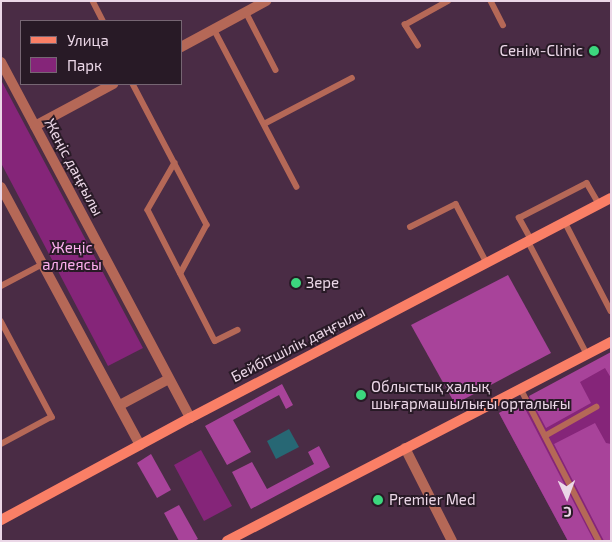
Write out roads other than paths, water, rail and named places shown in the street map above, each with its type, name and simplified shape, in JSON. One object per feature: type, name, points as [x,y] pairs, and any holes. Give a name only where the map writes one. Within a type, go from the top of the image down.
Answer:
[{"type":"main road","name":"Бейбітшілік даңғылы","points":[[1,520],[190,418],[611,198]]},
{"type":"main road","points":[[228,540],[611,342]]},
{"type":"street","points":[[182,46],[266,1]]},
{"type":"street","name":"Жеңіс даңғылы","points":[[1,62],[190,418]]},
{"type":"street","points":[[35,126],[111,85]]},
{"type":"street","points":[[1,187],[140,445]]},
{"type":"street","points":[[120,405],[168,379]]},
{"type":"street","points":[[405,448],[452,541]]},
{"type":"lane","points":[[93,1],[102,20]]},
{"type":"lane","points":[[418,46],[405,25],[448,1]]},
{"type":"lane","points":[[491,1],[503,25]]},
{"type":"lane","points":[[246,12],[276,70]]},
{"type":"lane","points":[[214,29],[297,187]]},
{"type":"lane","points":[[264,124],[352,78]]},
{"type":"lane","points":[[134,85],[207,225],[180,273]]},
{"type":"lane","points":[[175,164],[148,210],[216,341],[238,330]]},
{"type":"lane","points":[[587,354],[529,241],[520,218],[587,183],[599,204]]},
{"type":"lane","points":[[410,227],[456,204],[488,263]]},
{"type":"lane","points":[[565,222],[611,311]]},
{"type":"lane","points":[[1,286],[43,264]]},
{"type":"lane","points":[[1,321],[52,417],[2,444]]},
{"type":"lane","points":[[521,389],[599,541]]},
{"type":"lane","points":[[545,436],[596,407]]},
{"type":"water","points":[[289,429],[299,447],[276,459],[267,441]]},
{"type":"place","name":"Сенім-Clinic","points":[[594,51]]},
{"type":"place","name":"Зере","points":[[296,283]]},
{"type":"place","name":"Облыстық халық шығармашылығы орталығы","points":[[361,395]]},
{"type":"place","name":"Premier Med","points":[[378,500]]},
{"type":"park label","name":"Жеңіс аллеясы","points":[[72,256]]}]
